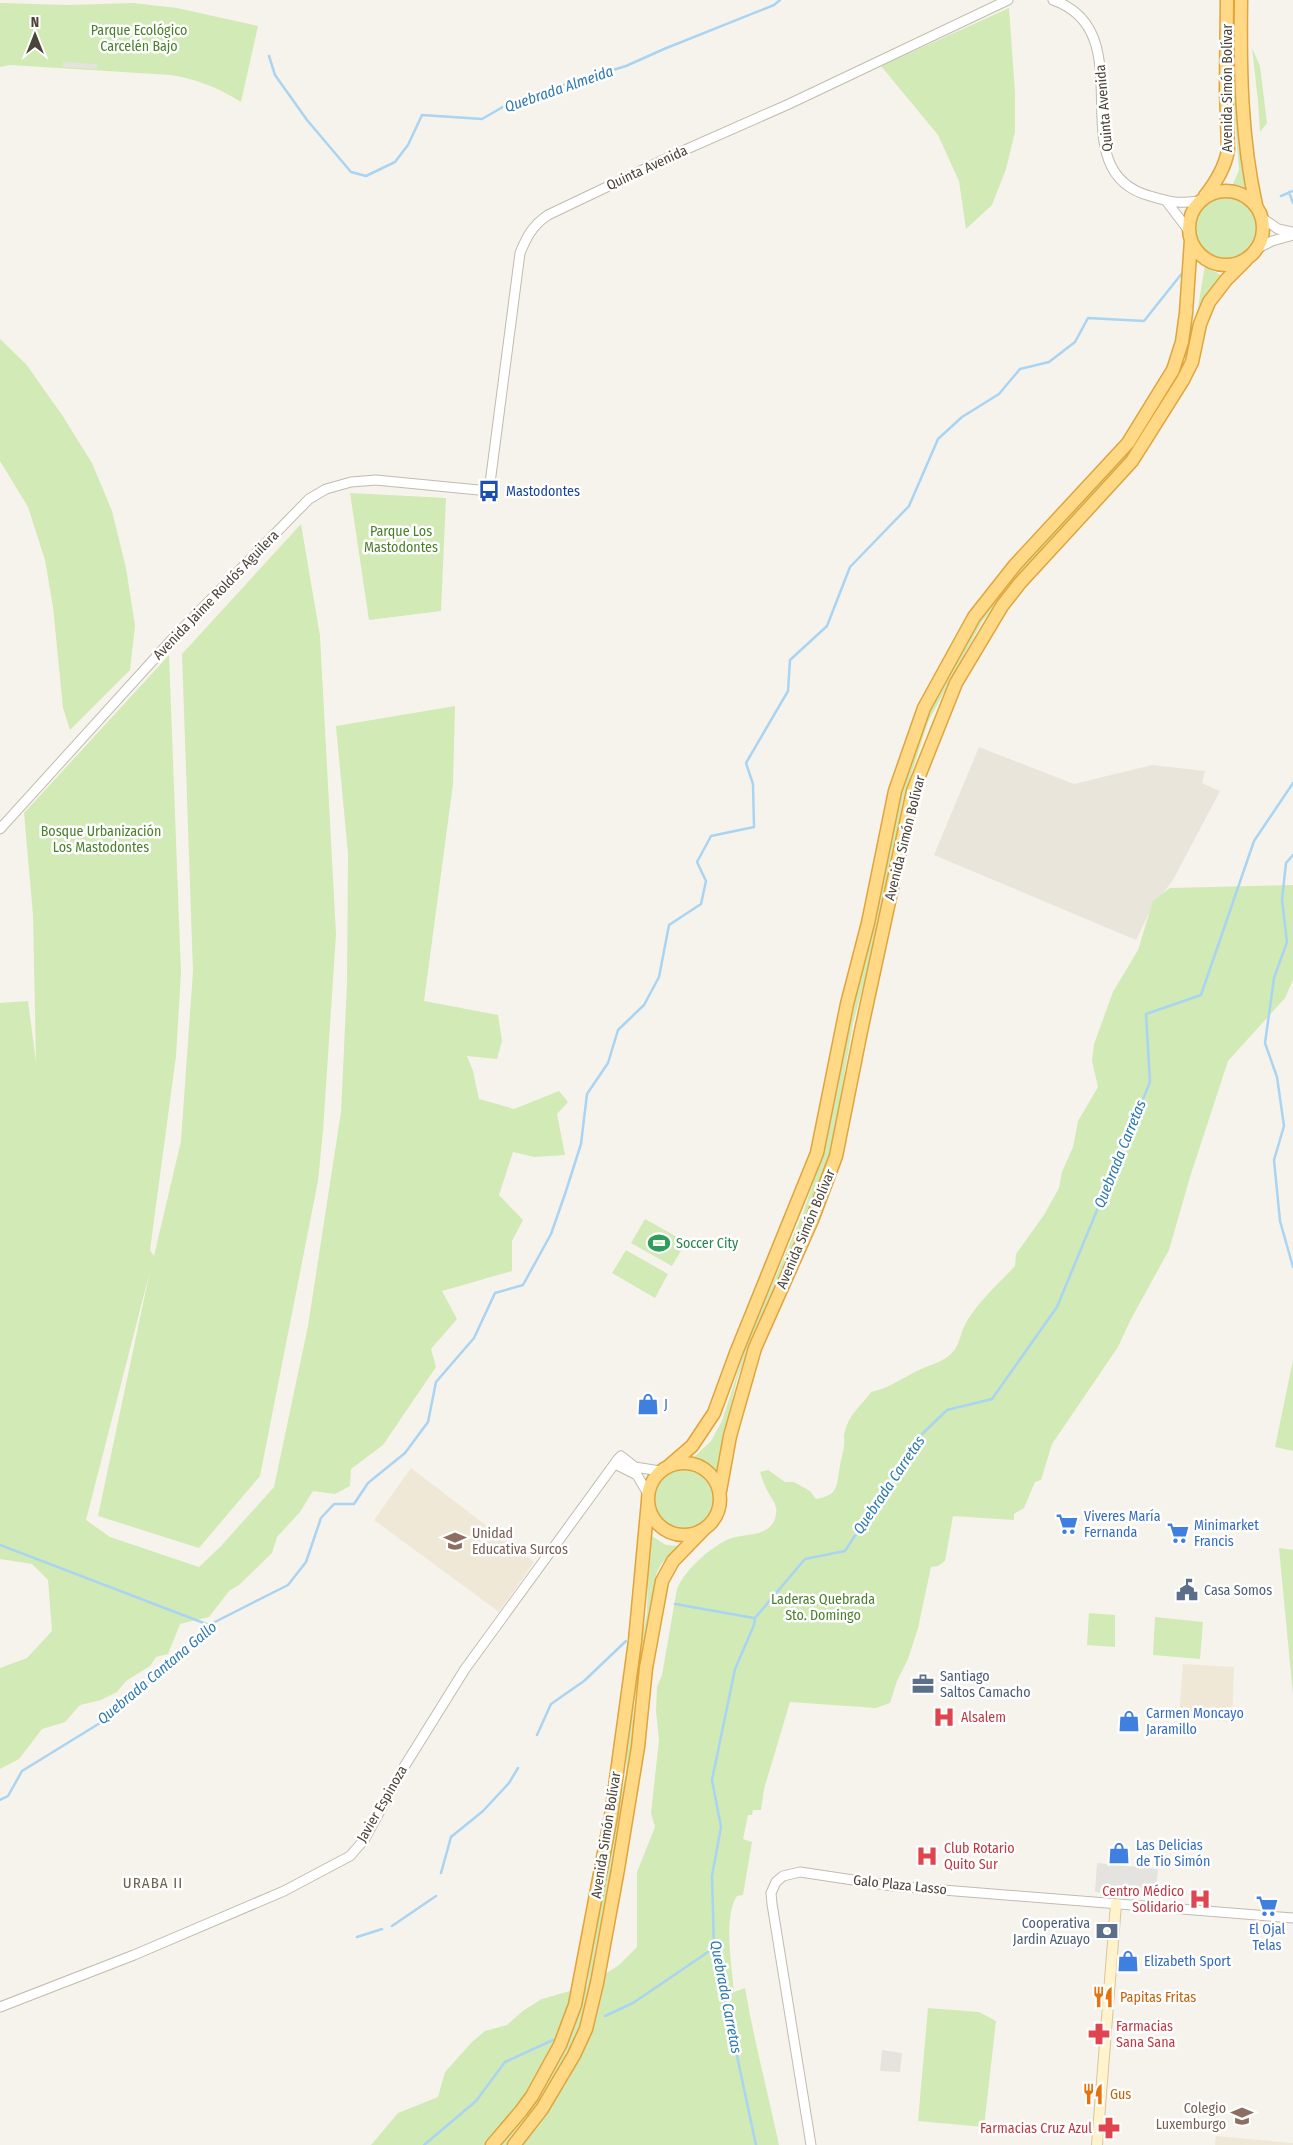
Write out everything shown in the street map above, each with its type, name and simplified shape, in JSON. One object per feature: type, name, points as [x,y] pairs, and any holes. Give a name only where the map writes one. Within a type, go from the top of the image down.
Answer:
[{"type":"highway","name":"Avenida Simón Bolívar","points":[[492,2145],[516,2118],[532,2096],[570,2025],[580,1985],[611,1816],[635,1641],[648,1498],[652,1482],[665,1468],[692,1446],[714,1413],[817,1153],[847,1004],[868,923],[896,791],[924,708],[974,617],[1015,565],[1128,442],[1169,376],[1182,342],[1186,313],[1192,213],[1200,200],[1218,179],[1228,150],[1226,0]]},
{"type":"highway","name":"Avenida Simón Bolívar","points":[[514,2145],[542,2109],[574,2056],[586,2029],[591,2011],[630,1797],[646,1668],[662,1581],[673,1561],[718,1514],[720,1491],[730,1436],[755,1348],[812,1220],[836,1156],[861,1031],[914,791],[956,683],[1002,606],[1020,583],[1132,461],[1183,380],[1192,362],[1200,324],[1209,302],[1226,280],[1258,248],[1263,233],[1262,218],[1256,205],[1246,150],[1240,36],[1241,0]]},
{"type":"highway","points":[[1200,200],[1212,193],[1230,191],[1247,197],[1256,205]]},
{"type":"highway","points":[[1190,235],[1196,250],[1203,258],[1213,263],[1224,265],[1246,260]]},
{"type":"highway","points":[[665,1468],[681,1462],[702,1466],[713,1477],[720,1491]]},
{"type":"highway","points":[[648,1498],[650,1512],[663,1529],[684,1535],[694,1534],[704,1529]]},
{"type":"main road","points":[[1097,2145],[1116,1904]]},
{"type":"street","name":"Quinta Avenida","points":[[489,491],[520,253],[528,233],[537,223],[548,215],[670,157],[789,104],[1008,0]]},
{"type":"street","name":"Quinta Avenida","points":[[1053,0],[1075,11],[1092,32],[1097,43],[1100,58],[1104,144],[1115,174],[1126,186],[1138,193],[1168,202],[1200,200]]},
{"type":"street","points":[[1168,202],[1190,235]]},
{"type":"street","points":[[1262,218],[1278,229],[1293,234]]},
{"type":"street","points":[[1258,248],[1293,234]]},
{"type":"street","name":"Avenida Jaime Roldós Aguilera","points":[[0,829],[175,636],[309,500],[326,490],[351,482],[376,480],[489,491]]},
{"type":"street","name":"Javier Espinoza","points":[[0,2007],[134,1955],[284,1891],[350,1856],[364,1840],[404,1767],[465,1669],[621,1456],[635,1467],[665,1468]]},
{"type":"street","points":[[615,1464],[637,1475],[648,1498]]},
{"type":"street","name":"Galo Plaza Lasso","points":[[811,2145],[772,1904],[771,1893],[776,1882],[783,1876],[800,1872],[892,1886],[1293,1918]]},
{"type":"shaded area","points":[[63,62],[97,64],[97,69],[63,67]]},
{"type":"shaded area","points":[[979,747],[1074,784],[1152,765],[1205,771],[1202,783],[1220,791],[1173,880],[1151,909],[1136,940],[934,855]]},
{"type":"shaded area","name":"Unidad Educativa Surcos","points":[[411,1468],[534,1562],[499,1612],[374,1520]]},
{"type":"shaded area","points":[[1183,1664],[1234,1667],[1232,1722],[1179,1718]]},
{"type":"shaded area","points":[[1097,1863],[1158,1869],[1155,1897],[1095,1892]]},
{"type":"shaded area","points":[[882,2050],[902,2053],[900,2072],[880,2071]]},
{"type":"shaded area","points":[[1216,2136],[1293,2143],[1293,2145],[1215,2145]]},
{"type":"green space","name":"Parque Ecológico Carcelén Bajo","points":[[0,3],[69,5],[133,3],[177,8],[258,26],[241,102],[207,85],[171,75],[10,65],[0,67]]},
{"type":"green space","points":[[1009,8],[1015,93],[1015,132],[1006,169],[992,205],[966,229],[959,181],[938,135],[881,66]]},
{"type":"green space","points":[[1232,10],[1235,60],[1252,188],[1233,184],[1239,170],[1228,32]]},
{"type":"green space","points":[[1252,48],[1260,66],[1267,123],[1260,132],[1258,101]]},
{"type":"green space","points":[[1228,194],[1241,197],[1252,204],[1259,215],[1262,228],[1259,241],[1252,252],[1241,259],[1228,262],[1215,259],[1204,252],[1197,241],[1194,228],[1197,215],[1204,204],[1215,197]]},
{"type":"green space","points":[[1205,265],[1222,276],[1194,332],[1170,392],[1129,458],[1049,541],[1011,584],[982,622],[928,722],[903,800],[893,857],[873,948],[853,1024],[833,1139],[826,1164],[814,1198],[750,1344],[737,1379],[716,1472],[705,1462],[693,1458],[711,1441],[722,1421],[747,1343],[803,1213],[824,1150],[853,1002],[877,913],[899,798],[924,721],[978,620],[1019,566],[1126,455],[1154,413],[1186,345],[1198,308]]},
{"type":"green space","points":[[0,339],[26,364],[62,415],[92,463],[112,511],[126,568],[135,626],[130,670],[70,730],[63,708],[53,607],[45,560],[28,507],[0,461]]},
{"type":"green space","name":"Parque Los Mastodontes","points":[[350,493],[446,498],[441,611],[369,620]]},
{"type":"green space","name":"Bosque Urbanización Los Mastodontes","points":[[301,524],[320,636],[336,934],[318,1181],[260,1476],[199,1548],[98,1516],[150,1271],[86,1520],[110,1537],[199,1567],[221,1546],[274,1487],[308,1326],[341,1112],[347,984],[348,854],[336,726],[455,706],[453,784],[424,1001],[498,1015],[502,1041],[497,1059],[467,1056],[473,1071],[479,1099],[514,1109],[559,1091],[568,1102],[557,1114],[565,1155],[534,1157],[513,1152],[499,1195],[523,1220],[512,1241],[512,1271],[442,1291],[457,1319],[431,1349],[436,1367],[383,1445],[351,1469],[350,1486],[335,1494],[313,1491],[300,1512],[277,1537],[272,1553],[239,1585],[229,1591],[209,1617],[180,1624],[168,1654],[156,1657],[150,1666],[126,1681],[117,1692],[101,1700],[80,1705],[65,1722],[42,1729],[19,1759],[0,1769],[0,1668],[27,1658],[52,1631],[48,1580],[32,1564],[0,1559],[0,1003],[28,1001],[36,1062],[33,915],[24,813],[169,655],[181,973],[176,1056],[150,1250],[154,1256],[181,1141],[193,971],[182,654]]},
{"type":"green space","name":"Laderas Quebrada Sto. Domingo","points":[[1293,885],[1293,980],[1285,998],[1228,1061],[1190,1177],[1169,1250],[1131,1319],[1118,1347],[1052,1444],[1041,1480],[1035,1482],[1024,1508],[1014,1514],[1014,1520],[953,1516],[945,1561],[938,1566],[931,1567],[918,1628],[890,1703],[876,1708],[790,1702],[764,1789],[761,1810],[753,1810],[752,1815],[748,1815],[743,1839],[752,1842],[743,1895],[737,1896],[733,1905],[729,1929],[734,1992],[745,1988],[779,2145],[371,2145],[398,2113],[438,2097],[445,2072],[472,2042],[485,2031],[507,2025],[524,2010],[542,1999],[587,1986],[594,1936],[626,1772],[628,1724],[647,1612],[649,1534],[666,1545],[680,1546],[662,1563],[656,1574],[649,1632],[634,1701],[632,1748],[622,1819],[595,1951],[591,1983],[619,1965],[637,1947],[637,1872],[655,1827],[651,1813],[659,1740],[656,1711],[657,1687],[662,1675],[677,1589],[686,1574],[698,1560],[721,1543],[735,1537],[764,1531],[774,1522],[776,1507],[760,1472],[768,1470],[785,1482],[794,1482],[810,1491],[816,1499],[833,1492],[837,1484],[844,1446],[844,1433],[849,1420],[856,1410],[871,1392],[888,1386],[949,1356],[955,1349],[965,1325],[977,1306],[1015,1266],[1016,1254],[1044,1215],[1059,1188],[1062,1172],[1073,1147],[1078,1121],[1098,1087],[1092,1061],[1094,1044],[1113,992],[1138,950],[1153,901],[1170,888]]},
{"type":"green space","name":"Soccer City","points":[[645,1219],[686,1242],[672,1266],[631,1243]]},
{"type":"green space","name":"Soccer City","points":[[626,1250],[668,1274],[655,1298],[612,1273]]},
{"type":"green space","points":[[1293,1360],[1293,1451],[1275,1447]]},
{"type":"green space","points":[[684,1470],[700,1475],[705,1479],[709,1484],[714,1500],[709,1516],[705,1521],[700,1525],[684,1530],[668,1525],[663,1521],[659,1516],[654,1500],[659,1484],[663,1479],[668,1475]]},
{"type":"green space","points":[[1279,1548],[1293,1550],[1293,1695]]},
{"type":"green space","points":[[1089,1613],[1115,1615],[1115,1647],[1087,1645]]},
{"type":"green space","points":[[1155,1617],[1203,1622],[1200,1659],[1153,1655]]},
{"type":"green space","points":[[928,2008],[979,2012],[996,2021],[984,2127],[918,2121]]},
{"type":"waterway","name":"Quebrada Almeida","points":[[269,56],[275,75],[307,120],[351,172],[366,176],[395,162],[408,145],[422,115],[482,119],[515,100],[626,66],[774,5],[780,0]]},
{"type":"waterway","name":"Quebrada Cantana Gallo","points":[[1281,196],[1293,191]]},
{"type":"waterway","name":"Quebrada Carretas","points":[[1289,192],[1293,203]]},
{"type":"waterway","name":"Quebrada Cantana Gallo","points":[[0,1800],[8,1796],[22,1771],[100,1723],[171,1664],[209,1625],[288,1585],[306,1562],[321,1518],[334,1504],[354,1504],[368,1483],[405,1453],[428,1422],[436,1382],[474,1338],[495,1293],[523,1285],[551,1234],[581,1144],[587,1094],[608,1063],[618,1030],[644,1005],[659,977],[669,925],[701,904],[706,881],[697,862],[711,836],[754,827],[753,784],[746,763],[788,691],[790,660],[827,626],[850,567],[909,506],[938,439],[962,417],[999,394],[1020,369],[1049,362],[1075,342],[1088,318],[1144,321],[1183,272]]},
{"type":"waterway","name":"Quebrada Carretas","points":[[756,2145],[714,1948],[712,1876],[721,1827],[712,1780],[735,1669],[754,1625],[755,1618],[805,1559],[845,1551],[918,1438],[947,1410],[992,1399],[1057,1307],[1150,1082],[1146,1014],[1201,995],[1254,841],[1293,783]]},
{"type":"waterway","points":[[1293,855],[1286,863],[1282,900],[1287,942],[1274,978],[1265,1043],[1277,1077],[1284,1126],[1274,1160],[1280,1221],[1293,1267]]},
{"type":"waterway","points":[[0,1545],[209,1625]]},
{"type":"waterway","points":[[675,1604],[754,1618]]},
{"type":"waterway","points":[[537,1735],[551,1704],[584,1681],[626,1641]]},
{"type":"waterway","points":[[441,1873],[451,1837],[483,1811],[509,1783],[518,1768]]},
{"type":"waterway","points":[[392,1926],[436,1896]]},
{"type":"waterway","points":[[357,1937],[382,1929]]},
{"type":"waterway","points":[[605,2016],[633,2003],[714,1948]]},
{"type":"waterway","points":[[424,2145],[476,2101],[505,2062],[553,2040]]},
{"type":"place","name":"Mastodontes","points":[[489,491]]},
{"type":"place","name":"Soccer City","points":[[659,1243]]},
{"type":"place","name":"J","points":[[648,1404]]},
{"type":"place","name":"Viveres María Fernanda","points":[[1067,1524]]},
{"type":"place","name":"Minimarket Francis","points":[[1178,1533]]},
{"type":"place","name":"Unidad Educativa Surcos","points":[[455,1541]]},
{"type":"place","name":"Casa Somos","points":[[1187,1590]]},
{"type":"place","name":"Santiago Saltos Camacho","points":[[923,1684]]},
{"type":"place","name":"Alsalem","points":[[944,1717]]},
{"type":"place","name":"Carmen Moncayo Jaramillo","points":[[1129,1721]]},
{"type":"place","name":"Las Delicias de Tio Simón","points":[[1119,1853]]},
{"type":"place","name":"Club Rotario Quito Sur","points":[[927,1856]]},
{"type":"place","name":"Centro Médico Solidario","points":[[1200,1899]]},
{"type":"place","name":"El Ojal Telas","points":[[1267,1906]]},
{"type":"place","name":"Cooperativa Jardin Azuayo","points":[[1107,1931]]},
{"type":"place","name":"Elizabeth Sport","points":[[1128,1961]]},
{"type":"place","name":"Papitas Fritas","points":[[1103,1997]]},
{"type":"place","name":"Farmacias Sana Sana","points":[[1099,2034]]},
{"type":"place","name":"Gus","points":[[1093,2094]]},
{"type":"place","name":"Colegio Luxemburgo","points":[[1242,2116]]},
{"type":"place","name":"Farmacias Cruz Azul","points":[[1109,2128]]},
{"type":"district","name":"URABA II","points":[[153,1883]]}]
